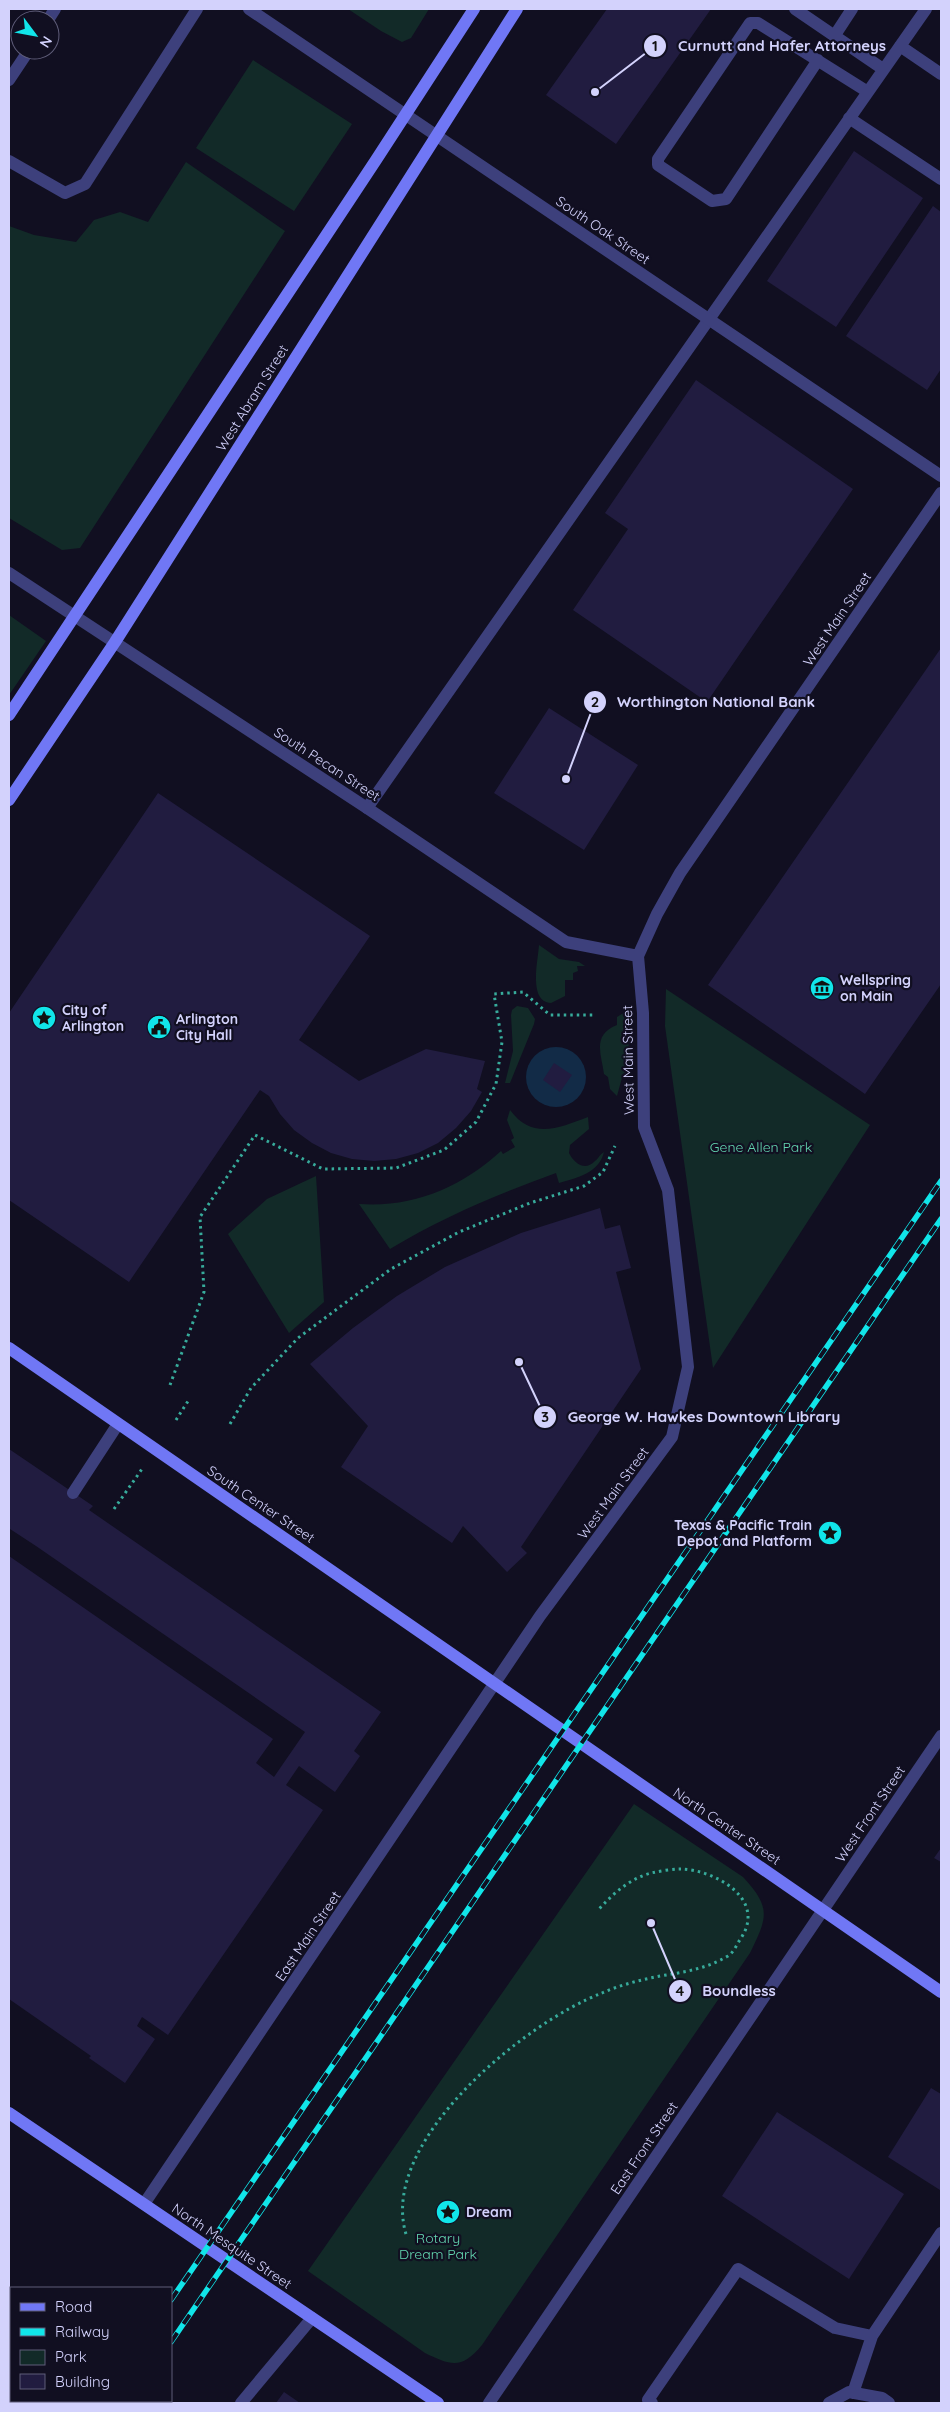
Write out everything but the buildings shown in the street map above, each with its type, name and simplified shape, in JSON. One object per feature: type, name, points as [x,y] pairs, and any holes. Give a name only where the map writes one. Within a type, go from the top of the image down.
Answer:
[{"type":"main road","name":"West Abram Street","points":[[9,715],[406,115],[474,9]]},
{"type":"main road","name":"West Abram Street","points":[[9,800],[115,642],[517,9]]},
{"type":"main road","name":"South Center Street","points":[[9,1348],[496,1684]]},
{"type":"main road","name":"North Center Street","points":[[496,1684],[588,1750],[941,1992]]},
{"type":"main road","name":"North Mesquite Street","points":[[9,2113],[438,2403]]},
{"type":"street","points":[[9,162],[65,193],[85,184],[197,9]]},
{"type":"street","name":"South Oak Street","points":[[249,9],[941,476]]},
{"type":"street","points":[[795,9],[884,69]]},
{"type":"street","points":[[834,35],[852,9]]},
{"type":"street","points":[[367,808],[926,9]]},
{"type":"street","points":[[818,60],[726,199],[712,201],[658,166],[658,159],[750,23],[758,23],[818,60],[868,92]]},
{"type":"street","points":[[900,46],[941,74]]},
{"type":"street","points":[[9,80],[22,60]]},
{"type":"street","points":[[849,118],[941,179]]},
{"type":"street","name":"West Main Street","points":[[496,1684],[540,1616],[672,1437],[688,1367],[668,1190],[644,1127],[643,1013],[638,956],[657,914],[680,873],[941,493]]},
{"type":"street","name":"South Pecan Street","points":[[9,573],[367,808],[566,942],[638,956]]},
{"type":"street","points":[[73,1493],[118,1424]]},
{"type":"street","name":"East Main Street","points":[[144,2204],[496,1684]]},
{"type":"street","name":"West Front Street","points":[[823,1910],[941,1736]]},
{"type":"street","name":"East Front Street","points":[[489,2403],[823,1910]]},
{"type":"street","points":[[852,2393],[872,2336],[941,2233]]},
{"type":"street","points":[[652,2403],[648,2400],[738,2269],[834,2328],[872,2336]]},
{"type":"street","points":[[241,2403],[312,2318]]},
{"type":"street","points":[[828,2403],[852,2393],[882,2398],[889,2403]]},
{"type":"path","points":[[170,1385],[204,1292],[200,1217],[255,1135],[323,1169],[396,1168],[444,1150],[476,1122],[496,1084],[502,1042],[494,994],[523,992],[550,1015],[593,1015]]},
{"type":"path","points":[[230,1424],[250,1388],[298,1338],[391,1269],[459,1232],[530,1203],[584,1186],[603,1172],[615,1146]]},
{"type":"path","points":[[176,1420],[190,1398]]},
{"type":"path","points":[[114,1509],[142,1469]]},
{"type":"path","points":[[406,2234],[401,2218],[406,2185],[415,2160],[426,2138],[444,2112],[474,2079],[520,2040],[560,2013],[600,1993],[638,1981],[683,1973],[715,1964],[731,1954],[744,1933],[750,1915],[744,1898],[723,1882],[708,1874],[681,1869],[651,1873],[630,1881],[599,1908]]},
{"type":"green space","points":[[348,9],[429,9],[411,38],[402,42],[381,31]]},
{"type":"green space","points":[[253,60],[352,124],[294,211],[196,148]]},
{"type":"green space","points":[[186,162],[285,231],[80,548],[62,550],[9,518],[9,226],[34,235],[76,242],[94,220],[120,212],[148,222]]},
{"type":"green space","points":[[9,615],[46,641],[9,695]]},
{"type":"green space","points":[[539,945],[559,959],[579,962],[585,966],[577,966],[578,971],[573,973],[573,980],[565,980],[565,996],[551,1003],[544,1001],[539,996],[537,988],[536,970]]},
{"type":"green space","name":"Gene Allen Park","points":[[666,989],[870,1125],[713,1368],[665,1026]]},
{"type":"green space","points":[[517,1006],[528,1008],[535,1019],[510,1083],[505,1083],[513,1051],[511,1015],[512,1010]]},
{"type":"green space","points":[[625,1012],[631,1067],[623,1074],[617,1096],[610,1089],[608,1077],[604,1074],[600,1045],[604,1034],[617,1025],[617,1017]]},
{"type":"green space","points":[[510,1110],[527,1125],[546,1129],[567,1125],[588,1117],[589,1129],[570,1145],[569,1153],[577,1163],[584,1166],[591,1164],[604,1152],[601,1159],[592,1170],[580,1177],[559,1183],[556,1173],[534,1181],[451,1216],[390,1249],[359,1204],[398,1202],[436,1192],[470,1175],[501,1151],[503,1154],[515,1147],[511,1140],[514,1138],[507,1120]]},
{"type":"green space","points":[[316,1176],[324,1302],[289,1333],[228,1234],[267,1199]]},
{"type":"green space","name":"Rotary Dream Park","points":[[634,1804],[743,1877],[759,1897],[762,1905],[764,1914],[760,1931],[750,1953],[482,2345],[475,2353],[462,2362],[450,2363],[442,2361],[425,2353],[308,2271]]},
{"type":"water","points":[[550,1047],[562,1047],[573,1052],[581,1060],[586,1071],[584,1089],[573,1102],[562,1107],[550,1107],[539,1102],[531,1094],[526,1083],[526,1071],[531,1060],[539,1052]]},
{"type":"railway","points":[[172,2299],[941,1181]]},
{"type":"railway","points":[[172,2341],[941,1219]]},
{"type":"place","name":"Curnutt and Hafer Attorneys","points":[[595,92]]},
{"type":"place","name":"Worthington National Bank","points":[[566,779]]},
{"type":"place","name":"Wellspring on Main","points":[[822,988]]},
{"type":"place","name":"City of Arlington","points":[[44,1018]]},
{"type":"place","name":"Arlington City Hall","points":[[159,1027]]},
{"type":"place","name":"George W. Hawkes Downtown Library","points":[[519,1362]]},
{"type":"place","name":"Texas & Pacific Train Depot and Platform","points":[[830,1533]]},
{"type":"place","name":"Boundless","points":[[651,1923]]},
{"type":"place","name":"Dream","points":[[448,2212]]}]
